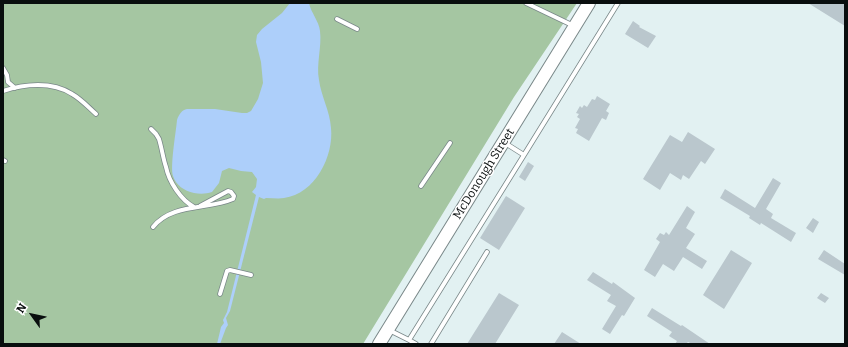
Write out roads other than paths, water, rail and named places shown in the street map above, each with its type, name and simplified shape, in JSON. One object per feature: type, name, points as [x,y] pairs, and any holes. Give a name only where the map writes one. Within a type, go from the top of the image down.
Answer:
[{"type":"street","name":"McDonough Street","points":[[379,344],[589,3]]},
{"type":"lane","points":[[526,3],[574,26]]},
{"type":"lane","points":[[409,340],[618,3]]},
{"type":"lane","points":[[337,19],[356,29]]},
{"type":"lane","points":[[3,68],[8,75],[8,82],[3,91]]},
{"type":"lane","points":[[8,82],[15,88]]},
{"type":"lane","points":[[3,91],[32,85],[46,85],[71,93],[96,114]]},
{"type":"lane","points":[[151,129],[159,139],[165,166],[170,180],[183,197],[195,208]]},
{"type":"lane","points":[[503,142],[524,155]]},
{"type":"lane","points":[[421,186],[450,143]]},
{"type":"lane","points":[[153,227],[160,220],[169,215],[200,206],[228,191],[234,196],[233,199],[224,203],[200,206]]},
{"type":"lane","points":[[431,344],[487,252]]},
{"type":"lane","points":[[220,294],[226,273],[228,271],[250,275]]},
{"type":"lane","points":[[388,329],[416,344]]},
{"type":"water","points":[[290,3],[309,3],[319,27],[320,43],[318,74],[331,128],[329,150],[326,161],[320,172],[305,189],[295,195],[284,198],[264,199],[259,197],[230,311],[226,318],[228,325],[220,344],[217,344],[221,327],[224,323],[223,320],[227,312],[256,195],[252,192],[256,187],[257,179],[252,172],[229,168],[222,171],[219,183],[212,192],[203,194],[194,193],[181,187],[174,179],[172,171],[177,120],[181,113],[187,109],[215,109],[242,113],[251,111],[258,99],[263,83],[261,62],[256,42],[257,35],[262,29],[282,13]]}]
